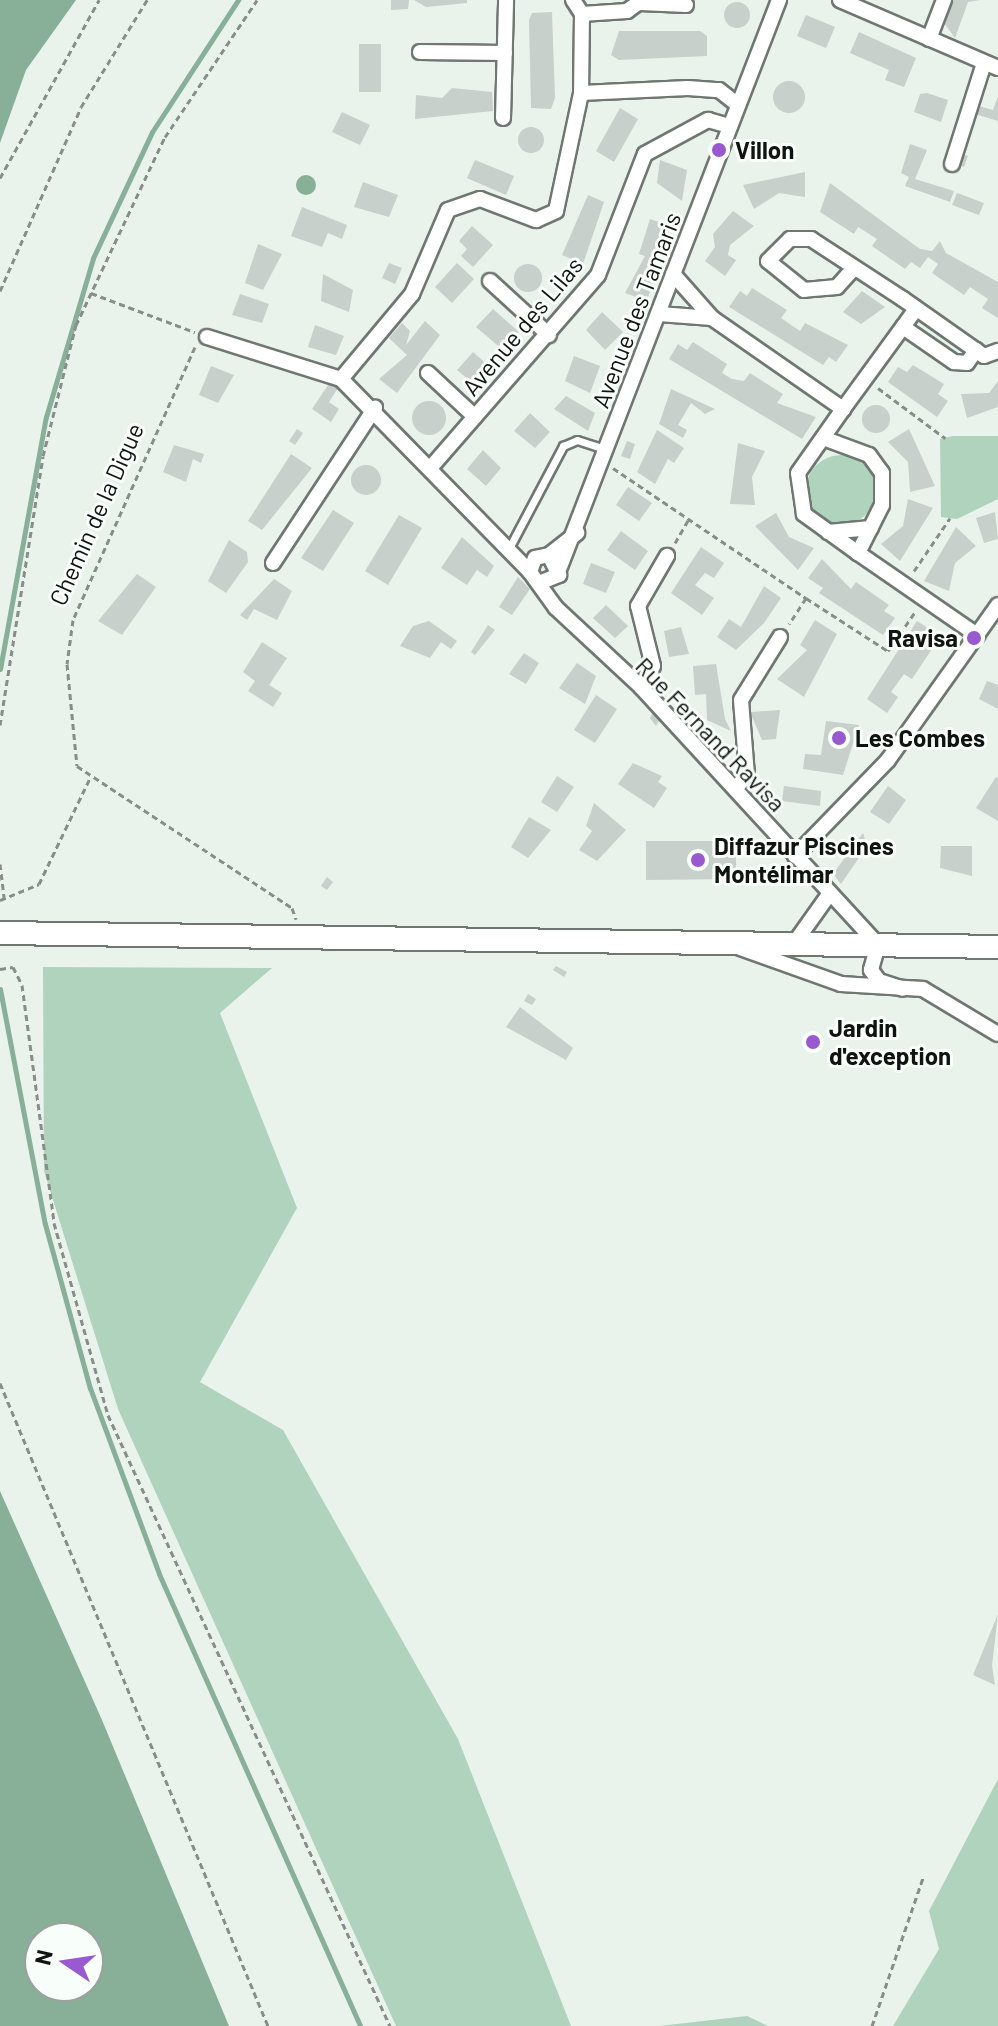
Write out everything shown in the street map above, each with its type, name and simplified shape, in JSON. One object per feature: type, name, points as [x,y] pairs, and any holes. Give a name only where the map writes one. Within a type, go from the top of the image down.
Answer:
[{"type":"main road","points":[[0,933],[998,947]]},
{"type":"street","points":[[503,118],[506,0]]},
{"type":"street","points":[[341,379],[412,294],[448,210],[480,199],[536,220],[556,211],[581,93],[582,14],[573,0]]},
{"type":"street","name":"Avenue des Tamaris","points":[[558,573],[577,533],[737,104],[779,0]]},
{"type":"street","points":[[840,0],[991,65],[952,164]]},
{"type":"street","points":[[929,39],[944,0]]},
{"type":"street","points":[[582,14],[641,2],[686,5]]},
{"type":"street","points":[[420,52],[505,53]]},
{"type":"street","points":[[581,93],[688,88],[719,90],[737,104]]},
{"type":"street","name":"Avenue des Lilas","points":[[432,466],[598,275],[645,154],[708,120],[729,126]]},
{"type":"street","points":[[854,268],[837,287],[804,290],[768,261],[790,239],[811,239],[916,309],[984,356],[998,351]]},
{"type":"street","points":[[673,274],[712,318],[843,409]]},
{"type":"street","points":[[490,281],[549,335]]},
{"type":"street","points":[[916,309],[798,473],[796,494],[804,514],[827,532],[977,635]]},
{"type":"street","points":[[659,314],[712,318]]},
{"type":"street","points":[[903,327],[954,362],[967,363],[976,350]]},
{"type":"street","points":[[207,337],[341,379],[375,408],[432,466],[511,553],[558,573]]},
{"type":"street","points":[[428,373],[475,417]]},
{"type":"street","points":[[273,563],[375,408]]},
{"type":"street","points":[[823,438],[869,455],[882,473],[885,494],[858,553]]},
{"type":"street","points":[[827,532],[871,528]]},
{"type":"street","points":[[538,567],[577,533]]},
{"type":"street","points":[[641,687],[653,666],[638,606],[667,556]]},
{"type":"street","points":[[538,567],[558,573]]},
{"type":"street","name":"Rue Fernand Ravisa","points":[[538,567],[556,608],[641,687],[736,788],[828,896],[878,945]]},
{"type":"street","points":[[556,608],[558,573]]},
{"type":"street","points":[[795,856],[888,760],[998,605]]},
{"type":"street","points":[[736,788],[747,775],[741,700],[780,637]]},
{"type":"street","points":[[793,945],[828,896]]},
{"type":"street","points":[[733,944],[824,980],[946,997],[998,1034]]},
{"type":"street","points":[[878,945],[871,970],[903,989]]},
{"type":"lane","points":[[511,553],[563,446],[577,440],[605,456]]},
{"type":"path","points":[[0,178],[99,0]]},
{"type":"path","points":[[0,291],[81,107],[147,0]]},
{"type":"path","points":[[0,725],[43,456],[91,293],[165,137],[257,0]]},
{"type":"path","points":[[91,293],[207,337]]},
{"type":"path","name":"Chemin de la Digue","points":[[90,778],[77,766],[69,709],[73,620],[193,348],[207,337]]},
{"type":"path","points":[[865,379],[945,438]]},
{"type":"path","points":[[605,456],[689,519],[888,651],[925,598]]},
{"type":"path","points":[[905,584],[950,518]]},
{"type":"path","points":[[667,556],[689,519]]},
{"type":"path","points":[[780,637],[806,598]]},
{"type":"path","points":[[0,864],[2,900],[39,884],[90,778],[292,908],[299,939]]},
{"type":"path","points":[[2,969],[13,967],[22,985],[54,1223],[108,1415],[390,2026]]},
{"type":"path","points":[[0,1383],[268,2026]]},
{"type":"path","points":[[872,2026],[923,1878]]},
{"type":"shaded area","points":[[0,0],[76,0],[26,70],[0,143]]},
{"type":"shaded area","points":[[306,175],[313,178],[316,185],[313,192],[306,195],[299,192],[296,185],[299,178]]},
{"type":"shaded area","points":[[998,436],[998,499],[957,519],[941,517],[940,439]]},
{"type":"shaded area","points":[[841,455],[866,465],[876,490],[866,515],[841,525],[816,515],[806,490],[816,465]]},
{"type":"shaded area","points":[[43,967],[272,968],[220,1013],[297,1208],[200,1382],[283,1430],[458,1739],[571,2026],[396,2026],[118,1409],[44,1171]]},
{"type":"shaded area","points":[[0,1491],[102,1720],[229,2026],[0,2026]]},
{"type":"shaded area","points":[[998,1779],[998,2026],[893,2026],[939,1949],[929,1911]]},
{"type":"shaded area","points":[[747,2016],[768,2026],[659,2026]]},
{"type":"building","points":[[391,0],[409,0],[408,9],[391,10]]},
{"type":"building","points":[[414,0],[467,0],[467,3],[426,7]]},
{"type":"building","points":[[953,0],[980,0],[968,2],[955,38],[944,23]]},
{"type":"building","points":[[737,2],[747,5],[750,15],[747,25],[737,28],[727,25],[724,15],[727,5]]},
{"type":"building","points":[[552,12],[555,98],[551,109],[531,108],[529,20],[532,13]]},
{"type":"building","points":[[806,15],[835,27],[826,48],[797,36]]},
{"type":"building","points":[[619,31],[700,31],[707,36],[707,56],[619,60],[611,55]]},
{"type":"building","points":[[859,32],[916,58],[904,87],[885,80],[889,70],[850,53]]},
{"type":"building","points":[[359,44],[381,44],[381,92],[359,92]]},
{"type":"building","points":[[789,81],[800,86],[805,97],[800,108],[789,113],[778,108],[773,97],[778,86]]},
{"type":"building","points":[[452,88],[492,92],[493,111],[415,119],[416,95],[442,98]]},
{"type":"building","points":[[927,93],[948,100],[941,122],[914,112],[920,94]]},
{"type":"building","points":[[998,96],[998,121],[975,114],[979,106],[993,110]]},
{"type":"building","points":[[620,108],[638,119],[614,162],[596,151]]},
{"type":"building","points":[[342,112],[370,125],[360,145],[332,132]]},
{"type":"building","points":[[531,127],[540,131],[544,140],[540,149],[531,153],[522,149],[518,140],[522,131]]},
{"type":"building","points":[[910,144],[927,150],[915,179],[954,191],[950,202],[905,186],[909,177],[901,173]]},
{"type":"building","points":[[959,153],[968,156],[964,167],[956,164]]},
{"type":"building","points":[[475,160],[514,176],[506,195],[467,178]]},
{"type":"building","points":[[660,160],[687,170],[682,201],[657,183]]},
{"type":"building","points":[[805,172],[805,197],[779,193],[754,209],[743,185]]},
{"type":"building","points":[[363,182],[398,195],[389,217],[354,207]]},
{"type":"building","points":[[830,183],[920,249],[932,251],[940,241],[946,253],[998,282],[998,318],[982,308],[988,299],[970,287],[964,295],[932,273],[938,264],[928,257],[920,268],[911,262],[905,269],[872,246],[877,239],[858,227],[854,234],[820,212]]},
{"type":"building","points":[[957,193],[984,203],[979,215],[952,205]]},
{"type":"building","points":[[588,195],[604,202],[583,264],[562,255]]},
{"type":"building","points":[[302,207],[347,225],[342,239],[328,233],[322,247],[291,236]]},
{"type":"building","points":[[733,211],[754,226],[730,245],[728,255],[736,260],[725,276],[705,261],[715,247],[713,234]]},
{"type":"building","points":[[650,219],[671,226],[662,252],[654,250],[651,258],[657,270],[647,301],[625,293],[645,256],[639,254]]},
{"type":"building","points":[[472,226],[493,245],[473,267],[461,256],[467,249],[459,241]]},
{"type":"building","points":[[258,244],[282,254],[263,290],[245,283]]},
{"type":"building","points":[[389,263],[402,268],[395,284],[382,278]]},
{"type":"building","points":[[457,263],[474,279],[452,303],[435,287]]},
{"type":"building","points":[[528,264],[538,268],[542,278],[538,288],[528,292],[518,288],[514,278],[518,268]]},
{"type":"building","points":[[323,274],[353,290],[349,312],[321,301]]},
{"type":"building","points":[[752,288],[787,310],[781,318],[800,331],[805,323],[848,345],[836,362],[829,357],[823,365],[729,307],[740,291],[747,296]]},
{"type":"building","points":[[862,291],[885,307],[861,324],[843,312]]},
{"type":"building","points":[[240,294],[269,304],[262,323],[232,315]]},
{"type":"building","points":[[493,309],[519,332],[503,350],[476,327]]},
{"type":"building","points":[[602,312],[623,332],[605,350],[586,330]]},
{"type":"building","points":[[425,321],[440,335],[397,393],[379,379],[407,355],[389,338],[402,323],[410,331],[406,345]]},
{"type":"building","points":[[315,325],[344,336],[336,355],[308,347]]},
{"type":"building","points":[[693,342],[727,364],[722,373],[744,381],[750,373],[783,394],[777,403],[816,417],[802,439],[669,359],[678,344],[687,350]]},
{"type":"building","points":[[473,352],[491,368],[476,386],[457,370]]},
{"type":"building","points":[[574,356],[600,366],[590,393],[565,381]]},
{"type":"building","points":[[913,365],[944,384],[938,394],[948,401],[937,417],[888,382],[898,367],[907,372]]},
{"type":"building","points":[[211,366],[234,375],[218,403],[199,395]]},
{"type":"building","points":[[998,381],[998,407],[967,418],[961,394],[989,393]]},
{"type":"building","points":[[330,382],[338,388],[329,402],[339,409],[331,422],[312,409]]},
{"type":"building","points":[[671,389],[715,409],[705,414],[691,403],[678,425],[687,430],[683,438],[659,424]]},
{"type":"building","points":[[566,396],[595,413],[588,431],[554,409]]},
{"type":"building","points":[[429,401],[441,406],[446,418],[441,430],[429,435],[417,430],[412,418],[417,406]]},
{"type":"building","points":[[876,405],[886,409],[890,419],[886,429],[876,433],[866,429],[862,419],[866,409]]},
{"type":"building","points":[[530,413],[550,432],[535,448],[514,431]]},
{"type":"building","points":[[297,429],[303,433],[295,445],[289,441]]},
{"type":"building","points":[[909,429],[935,486],[910,492],[908,462],[888,442]]},
{"type":"building","points":[[657,430],[684,448],[674,463],[668,459],[655,484],[637,472]]},
{"type":"building","points":[[627,441],[635,444],[630,459],[621,456]]},
{"type":"building","points":[[738,443],[765,451],[752,477],[755,505],[730,504]]},
{"type":"building","points":[[174,445],[204,454],[201,463],[193,459],[186,482],[163,472]]},
{"type":"building","points":[[483,450],[501,468],[486,486],[467,469]]},
{"type":"building","points":[[291,454],[312,468],[262,530],[248,521]]},
{"type":"building","points":[[366,465],[377,469],[381,480],[377,491],[366,495],[355,491],[351,480],[355,469]]},
{"type":"building","points":[[628,487],[652,503],[639,521],[616,505]]},
{"type":"building","points":[[908,499],[933,508],[900,561],[881,544],[903,526]]},
{"type":"building","points":[[333,510],[354,523],[323,571],[301,558]]},
{"type":"building","points":[[995,512],[998,539],[984,543],[976,518]]},
{"type":"building","points":[[776,513],[789,537],[814,548],[798,570],[755,526]]},
{"type":"building","points":[[399,515],[422,528],[388,585],[365,571]]},
{"type":"building","points":[[956,527],[976,546],[955,563],[949,591],[924,581]]},
{"type":"building","points":[[621,531],[648,551],[635,570],[607,550]]},
{"type":"building","points":[[462,537],[494,566],[487,577],[477,570],[467,585],[441,568]]},
{"type":"building","points":[[229,540],[247,552],[248,562],[226,593],[208,581]]},
{"type":"building","points":[[701,547],[724,563],[714,578],[705,573],[695,585],[714,598],[702,615],[671,593]]},
{"type":"building","points":[[822,559],[851,589],[856,582],[889,605],[884,611],[895,618],[883,635],[819,593],[823,588],[808,578]]},
{"type":"building","points":[[591,563],[615,572],[606,593],[583,584]]},
{"type":"building","points":[[137,574],[156,587],[122,635],[98,621]]},
{"type":"building","points":[[518,577],[530,589],[512,615],[499,607]]},
{"type":"building","points":[[274,579],[292,591],[277,620],[254,609],[247,620],[240,615]]},
{"type":"building","points":[[764,586],[781,598],[764,623],[736,650],[717,637],[729,619],[741,627]]},
{"type":"building","points":[[606,605],[628,626],[615,638],[593,618]]},
{"type":"building","points":[[815,620],[837,634],[804,697],[777,679],[807,650],[800,645]]},
{"type":"building","points":[[429,621],[457,641],[451,649],[441,642],[430,658],[400,646],[413,626]]},
{"type":"building","points":[[917,621],[934,632],[928,641],[934,646],[912,679],[904,674],[891,692],[898,697],[887,713],[867,699]]},
{"type":"building","points":[[488,625],[495,630],[475,655],[471,652]]},
{"type":"building","points":[[681,627],[689,654],[669,657],[664,631]]},
{"type":"building","points":[[262,642],[287,658],[269,685],[282,693],[273,707],[248,691],[255,681],[243,672]]},
{"type":"building","points":[[524,653],[539,663],[526,684],[509,674]]},
{"type":"building","points":[[577,663],[596,676],[585,704],[559,688]]},
{"type":"building","points":[[716,664],[725,719],[731,731],[707,720],[706,694],[695,695],[693,666]]},
{"type":"building","points":[[987,681],[998,685],[998,709],[979,699]]},
{"type":"building","points":[[596,695],[617,709],[595,743],[574,730]]},
{"type":"building","points":[[780,710],[776,739],[762,740],[750,712]]},
{"type":"building","points":[[653,712],[660,719],[656,726],[650,718]]},
{"type":"building","name":"Les Combes","points":[[826,721],[859,725],[843,775],[803,769],[805,754],[821,755]]},
{"type":"building","points":[[633,763],[662,776],[658,782],[667,788],[654,808],[618,784]]},
{"type":"building","points":[[557,776],[574,787],[557,812],[541,802]]},
{"type":"building","points":[[998,778],[998,821],[976,808]]},
{"type":"building","points":[[784,786],[821,791],[820,806],[782,801]]},
{"type":"building","points":[[888,786],[906,800],[889,824],[870,812]]},
{"type":"building","points":[[594,803],[626,830],[597,861],[579,850],[592,831],[586,826]]},
{"type":"building","points":[[529,817],[551,830],[528,858],[511,847]]},
{"type":"building","points":[[863,833],[867,846],[841,884],[833,874]]},
{"type":"building","points":[[646,841],[736,841],[736,879],[646,880]]},
{"type":"building","points":[[941,846],[972,846],[972,876],[940,868]]},
{"type":"building","points":[[327,877],[333,882],[327,890],[321,886]]},
{"type":"building","points":[[556,966],[567,972],[564,977],[553,970]]},
{"type":"building","points":[[528,994],[536,999],[532,1005],[524,1001]]},
{"type":"building","points":[[520,1007],[573,1048],[566,1060],[506,1027]]},
{"type":"building","points":[[998,1614],[992,1666],[995,1685],[973,1675]]},
{"type":"waterway","points":[[0,669],[46,417],[93,258],[152,132],[238,0]]},
{"type":"waterway","points":[[0,989],[45,1224],[90,1388],[159,1574],[360,2026]]},
{"type":"place","name":"Villon","points":[[719,150]]},
{"type":"place","name":"Ravisa","points":[[974,638]]},
{"type":"place","name":"Les Combes","points":[[839,738]]},
{"type":"place","name":"Diffazur Piscines Montélimar","points":[[698,860]]},
{"type":"place","name":"Jardin d'exception","points":[[813,1042]]}]
